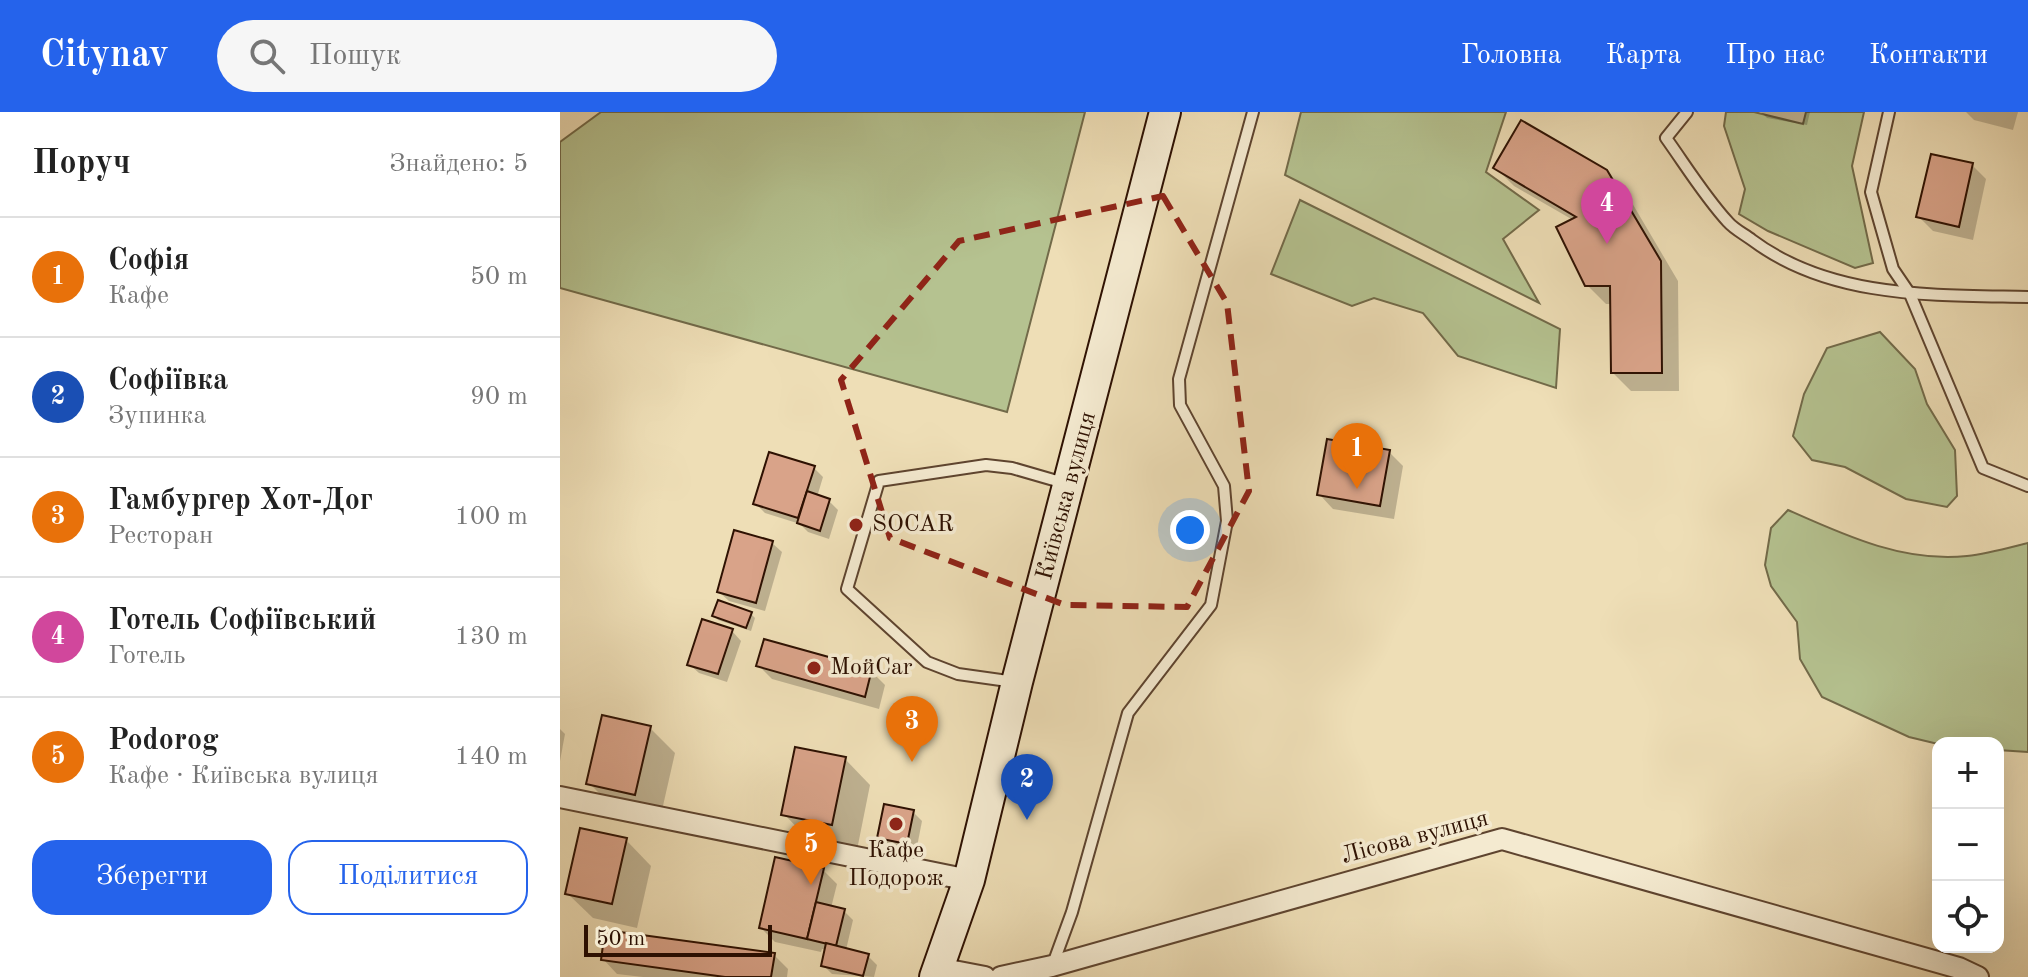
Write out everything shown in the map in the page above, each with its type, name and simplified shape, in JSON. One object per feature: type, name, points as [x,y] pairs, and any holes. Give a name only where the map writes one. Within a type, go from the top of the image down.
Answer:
[{"type":"main road","name":"Київська вулиця","points":[[937,972],[969,880],[1017,682],[1165,112]]},
{"type":"street","points":[[560,797],[969,880]]},
{"type":"street","name":"Лісова вулиця","points":[[1001,977],[1052,966],[1502,839],[1959,968],[1978,977]]},
{"type":"street","points":[[937,972],[985,977]]},
{"type":"lane","points":[[1052,966],[1072,912],[1128,713],[1211,605],[1227,521],[1224,486],[1180,405],[1179,379],[1253,112]]},
{"type":"lane","points":[[1687,112],[1666,138],[1729,223],[1772,255],[1814,273],[1878,290],[1910,294],[2028,297]]},
{"type":"lane","points":[[1889,112],[1871,192],[1893,269],[1910,294],[1983,468],[2028,486]]},
{"type":"lane","points":[[1017,682],[958,674],[927,662],[847,589],[879,481],[986,465],[1012,468],[1070,485]]},
{"type":"highlighted area","points":[[1163,196],[1227,303],[1249,491],[1187,607],[1065,605],[890,538],[841,380],[959,241]]},
{"type":"green space","points":[[601,112],[1085,112],[1007,412],[560,288],[560,142]]},
{"type":"green space","points":[[1301,112],[1506,112],[1486,172],[1539,210],[1503,239],[1539,303],[1285,175]]},
{"type":"green space","points":[[1726,112],[1754,112],[1803,124],[1806,112],[1864,112],[1852,166],[1873,263],[1855,268],[1768,231],[1739,214],[1745,189],[1724,126]]},
{"type":"green space","points":[[1300,200],[1560,329],[1556,388],[1458,356],[1423,313],[1374,298],[1352,306],[1271,274]]},
{"type":"green space","points":[[1880,332],[1915,369],[1927,404],[1955,450],[1957,496],[1947,507],[1906,499],[1845,467],[1812,460],[1793,436],[1804,394],[1827,348]]},
{"type":"green space","points":[[1788,510],[1875,545],[1920,555],[1967,556],[2028,543],[2028,752],[2004,750],[2004,737],[1932,737],[1932,743],[1909,737],[1822,697],[1800,659],[1797,622],[1771,586],[1765,565],[1771,528]]},
{"type":"building","points":[[1521,120],[1607,170],[1661,261],[1662,373],[1611,373],[1610,286],[1585,286],[1556,227],[1576,217],[1493,168]]},
{"type":"building","points":[[1931,154],[1973,163],[1959,227],[1916,217]]},
{"type":"building","points":[[1327,439],[1390,450],[1380,506],[1317,495]]},
{"type":"building","points":[[769,452],[815,466],[798,518],[753,504]]},
{"type":"building","points":[[807,491],[830,499],[820,531],[797,523]]},
{"type":"building","points":[[734,530],[773,541],[756,603],[717,592]]},
{"type":"building","points":[[718,600],[752,612],[746,628],[712,616]]},
{"type":"building","points":[[702,619],[733,629],[718,674],[687,665]]},
{"type":"building","name":"МойCar","points":[[764,639],[872,669],[865,697],[756,666]]},
{"type":"building","points":[[602,715],[651,726],[635,795],[586,784]]},
{"type":"building","points":[[795,747],[846,757],[832,825],[781,815]]},
{"type":"building","name":"Кафе Подорож","points":[[884,804],[914,810],[907,844],[877,838]]},
{"type":"building","points":[[580,828],[627,838],[612,904],[565,894]]},
{"type":"building","points":[[775,857],[824,868],[807,939],[759,928]]},
{"type":"building","points":[[816,902],[845,909],[836,946],[807,939]]},
{"type":"building","points":[[605,930],[775,953],[771,977],[725,977],[601,960]]},
{"type":"building","points":[[826,943],[869,954],[863,976],[821,966]]},
{"type":"place","name":"Готель Софіївський","points":[[1607,244]]},
{"type":"place","name":"Софія","points":[[1357,489]]},
{"type":"place","name":"SOCAR","points":[[856,525]]},
{"type":"place","name":"МойCar","points":[[814,668]]},
{"type":"place","name":"Гамбургер Хот-Дог","points":[[912,762]]},
{"type":"place","name":"Софіївка","points":[[1027,820]]},
{"type":"place","name":"Кафе Подорож","points":[[896,824]]},
{"type":"place","name":"Podorog","points":[[811,885]]}]
